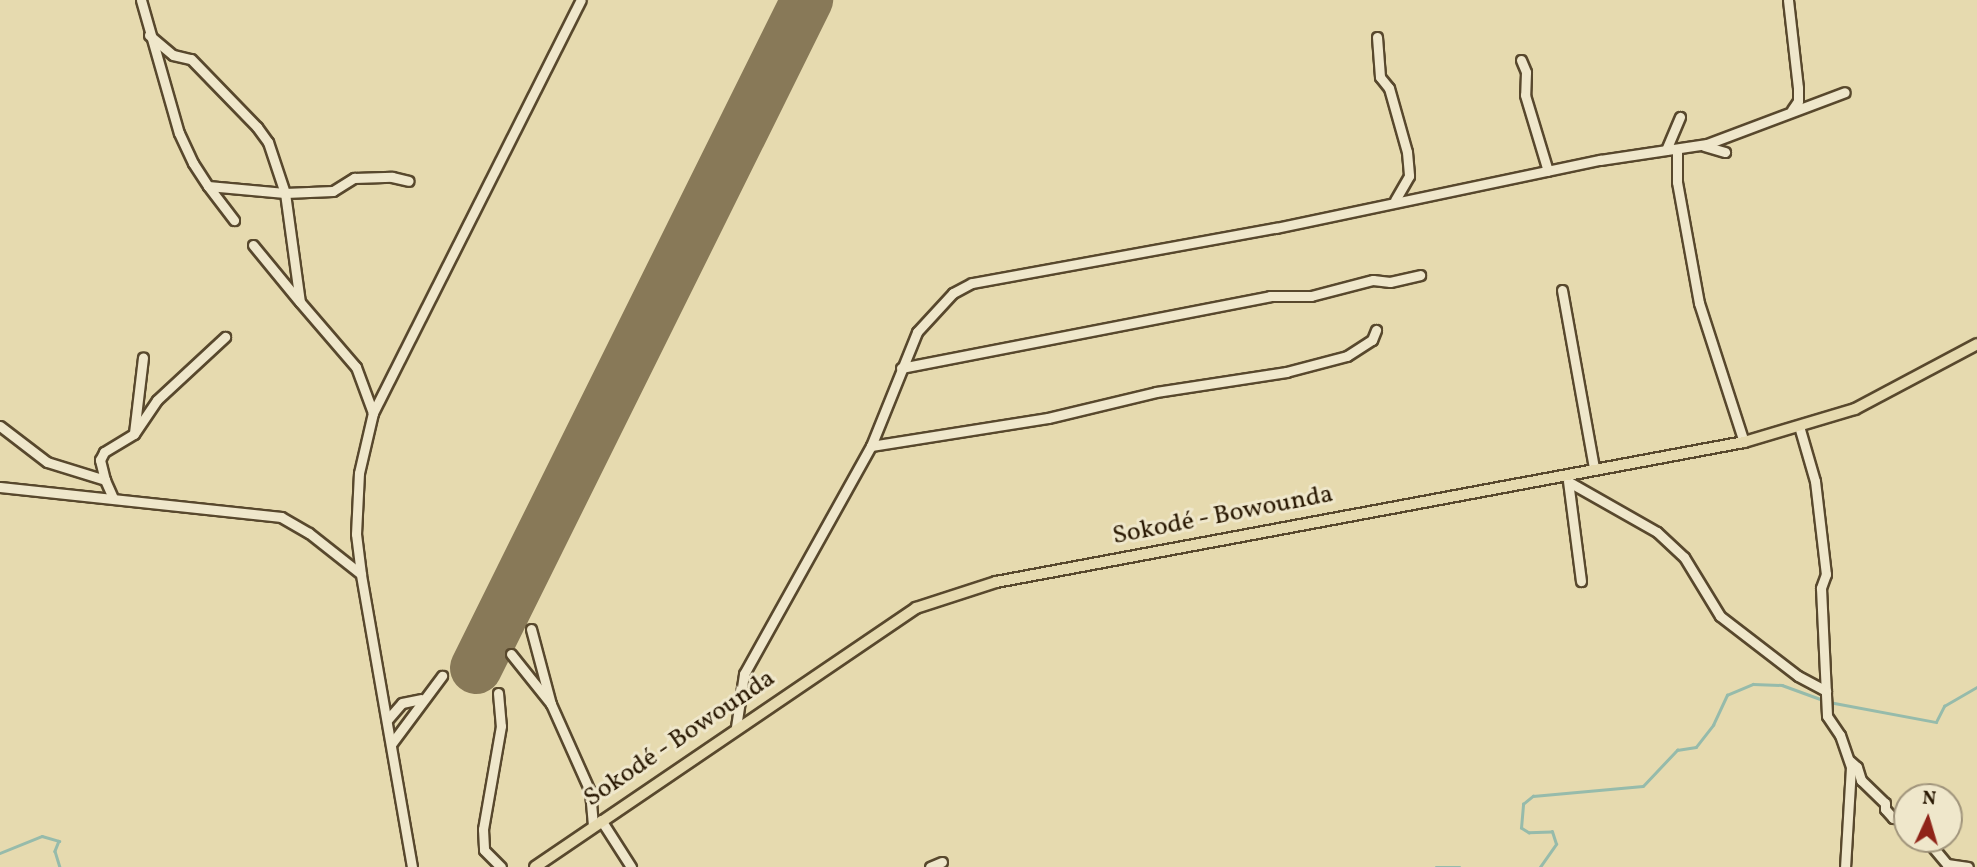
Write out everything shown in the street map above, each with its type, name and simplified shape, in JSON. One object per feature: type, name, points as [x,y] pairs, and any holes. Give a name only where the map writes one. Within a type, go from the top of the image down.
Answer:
[{"type":"main road","name":"Sokodé - Bowounda","points":[[535,867],[736,727],[916,608],[996,582],[1744,442],[1855,409],[1977,344]]},
{"type":"street","points":[[141,0],[179,133],[208,186],[234,220]]},
{"type":"street","points":[[412,867],[388,719],[360,574],[356,534],[359,473],[373,413],[581,0]]},
{"type":"street","points":[[1785,114],[1798,101],[1788,0]]},
{"type":"street","points":[[149,35],[173,54],[191,59],[257,127],[268,142],[285,193],[300,302]]},
{"type":"street","points":[[1377,37],[1380,78],[1393,98],[1407,152],[1409,176],[1395,200]]},
{"type":"street","points":[[1521,60],[1526,72],[1525,95],[1548,171]]},
{"type":"street","points":[[736,727],[744,674],[871,446],[917,332],[953,293],[972,283],[1276,228],[1395,200],[1548,171],[1702,145],[1744,134],[1785,114],[1845,92]]},
{"type":"street","points":[[1666,150],[1680,117]]},
{"type":"street","points":[[1702,145],[1726,152]]},
{"type":"street","points":[[1680,160],[1681,148]]},
{"type":"street","points":[[1681,148],[1677,182],[1699,303],[1744,442]]},
{"type":"street","points":[[208,186],[285,193],[333,191],[354,178],[392,177],[409,181]]},
{"type":"street","points":[[253,245],[356,367],[373,413]]},
{"type":"street","points":[[901,368],[1270,296],[1311,296],[1373,280],[1390,282],[1420,275]]},
{"type":"street","points":[[1562,290],[1594,468]]},
{"type":"street","points":[[871,446],[1048,418],[1156,392],[1286,372],[1347,356],[1372,340],[1376,330]]},
{"type":"street","points":[[113,498],[100,460],[104,452],[134,434],[157,400],[225,337]]},
{"type":"street","points":[[134,434],[143,358]]},
{"type":"street","points":[[0,426],[47,462],[105,480]]},
{"type":"street","points":[[1799,426],[1815,481],[1826,574],[1821,588],[1827,716],[1849,760],[1893,818]]},
{"type":"street","points":[[1567,477],[1657,532],[1684,557],[1720,616],[1798,676],[1826,691]]},
{"type":"street","points":[[1567,477],[1581,581]]},
{"type":"street","points":[[0,487],[281,517],[309,533],[360,574]]},
{"type":"street","points":[[531,629],[551,704],[590,791],[597,822],[632,867]]},
{"type":"street","points":[[511,654],[551,704]]},
{"type":"street","points":[[392,743],[421,699],[442,676]]},
{"type":"street","points":[[498,693],[501,726],[483,829],[484,850],[501,867]]},
{"type":"street","points":[[388,719],[402,703],[421,699]]},
{"type":"street","points":[[1845,867],[1849,760]]},
{"type":"street","points":[[1938,853],[1947,864],[1968,867]]},
{"type":"street","points":[[930,867],[943,862]]},
{"type":"waterway","points":[[1540,867],[1556,844],[1552,832],[1529,833],[1521,828],[1523,804],[1533,796],[1643,786],[1677,750],[1696,747],[1713,725],[1727,695],[1753,684],[1782,685],[1823,700]]},
{"type":"waterway","points":[[1829,702],[1936,722],[1944,706],[1977,687]]},
{"type":"waterway","points":[[0,853],[42,836],[59,841],[55,851],[60,867]]},
{"type":"waterway","points":[[1436,867],[1460,867]]},
{"type":"runway","points":[[476,668],[807,0]]}]
